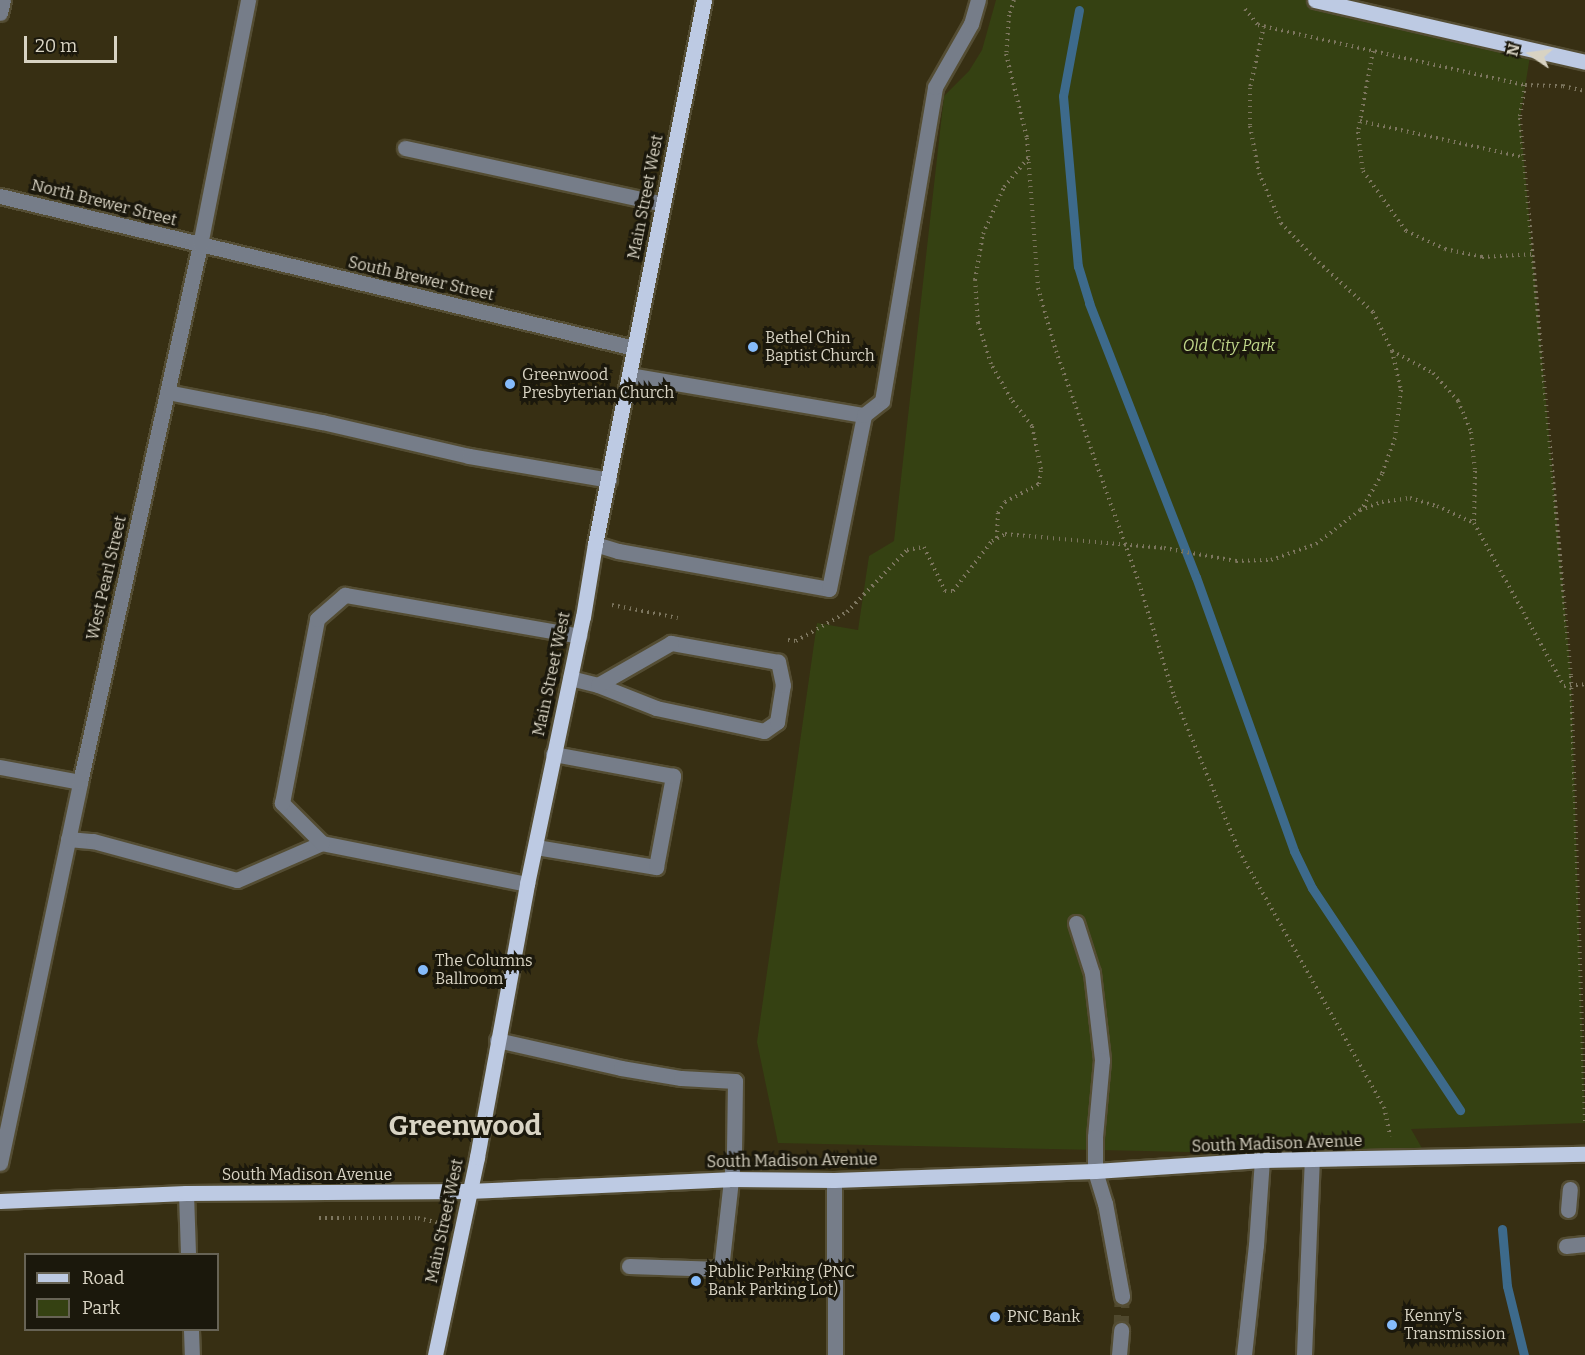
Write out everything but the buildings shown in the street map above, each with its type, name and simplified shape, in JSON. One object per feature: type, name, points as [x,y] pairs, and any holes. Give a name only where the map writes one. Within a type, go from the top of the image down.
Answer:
[{"type":"main road","name":"Main Street West","points":[[435,1355],[526,884],[536,847],[553,754],[579,636],[595,544],[704,0]]},
{"type":"main road","points":[[1315,0],[1585,62]]},
{"type":"main road","name":"South Madison Avenue","points":[[0,1201],[186,1193],[468,1191],[729,1179],[834,1180],[1095,1171],[1262,1160],[1585,1154]]},
{"type":"street","points":[[0,12],[3,0]]},
{"type":"street","name":"West Pearl Street","points":[[0,1163],[80,782],[200,245],[248,0]]},
{"type":"street","points":[[595,544],[829,589],[864,415],[882,401],[935,87],[971,24],[978,0]]},
{"type":"street","points":[[405,148],[663,204]]},
{"type":"street","name":"North Brewer Street","points":[[0,196],[200,245]]},
{"type":"street","name":"South Brewer Street","points":[[200,245],[634,348]]},
{"type":"street","points":[[629,375],[864,415]]},
{"type":"street","points":[[167,392],[322,422],[469,456],[609,480]]},
{"type":"street","points":[[526,884],[322,843],[282,803],[317,619],[345,595],[579,636]]},
{"type":"street","points":[[570,678],[598,685],[656,708],[750,730],[764,731],[777,723],[783,686],[778,662],[671,643],[598,685]]},
{"type":"street","points":[[536,847],[656,867],[674,776],[553,754]]},
{"type":"street","points":[[0,767],[80,782]]},
{"type":"street","points":[[68,839],[93,841],[237,880],[322,843]]},
{"type":"street","points":[[1076,923],[1092,973],[1102,1060],[1095,1137],[1095,1171],[1105,1203],[1122,1296]]},
{"type":"street","points":[[497,1040],[621,1068],[681,1078],[735,1081],[734,1153],[729,1179],[721,1269],[629,1266]]},
{"type":"street","points":[[1304,1355],[1312,1159]]},
{"type":"street","points":[[1244,1355],[1256,1245],[1262,1160]]},
{"type":"street","points":[[834,1180],[835,1355]]},
{"type":"street","points":[[1568,1210],[1570,1189]]},
{"type":"street","points":[[186,1193],[188,1253]]},
{"type":"street","points":[[1566,1246],[1585,1244]]},
{"type":"street","points":[[1119,1355],[1121,1330]]},
{"type":"street","points":[[191,1331],[192,1355]]},
{"type":"path","points":[[1014,0],[1009,15],[1006,54],[1029,156],[1038,288],[1056,351],[1125,544],[1174,696],[1239,851],[1384,1107],[1395,1157]]},
{"type":"path","points":[[1245,9],[1258,25],[1525,85],[1563,86],[1585,92]]},
{"type":"path","points":[[1264,26],[1250,88],[1250,126],[1259,173],[1281,224],[1373,312],[1392,351],[1401,390],[1395,438],[1383,474],[1360,510]]},
{"type":"path","points":[[1372,51],[1358,132],[1363,171],[1406,231],[1444,249],[1482,257],[1534,254]]},
{"type":"path","points":[[1525,85],[1520,118],[1571,685],[1585,1123]]},
{"type":"path","points":[[1360,121],[1524,157]]},
{"type":"path","points":[[997,538],[998,513],[1005,502],[1039,484],[1041,469],[1032,426],[1011,399],[991,364],[978,323],[975,280],[983,234],[1004,187],[1029,156]]},
{"type":"path","points":[[1392,351],[1433,373],[1458,402],[1472,432],[1475,471],[1474,523],[1564,686],[1585,684]]},
{"type":"path","points":[[796,641],[848,612],[907,550],[924,547],[945,591],[953,591],[997,538],[1005,534],[1164,548],[1236,561],[1271,560],[1316,544],[1360,510],[1382,502],[1410,498],[1437,506],[1474,523]]},
{"type":"path","points":[[313,1218],[418,1218],[439,1223]]},
{"type":"green space","name":"Old City Park","points":[[996,0],[1313,0],[1531,50],[1520,118],[1571,676],[1585,1123],[1411,1129],[1427,1157],[778,1143],[757,1042],[817,623],[858,630],[869,556],[894,541],[944,96],[969,71],[982,50]]},
{"type":"waterway","points":[[1079,10],[1063,96],[1078,266],[1089,303],[1196,577],[1294,851],[1312,888],[1460,1110]]},
{"type":"waterway","points":[[1502,1229],[1507,1286],[1524,1355]]},
{"type":"tunnel","points":[[1121,1330],[1122,1296]]},
{"type":"place","name":"Bethel Chin Baptist Church","points":[[753,347]]},
{"type":"place","name":"Greenwood Presbyterian Church","points":[[510,384]]},
{"type":"place","name":"The Columns Ballroom","points":[[423,970]]},
{"type":"place","name":"Public Parking (PNC Bank Parking Lot)","points":[[696,1281]]},
{"type":"place","name":"PNC Bank","points":[[995,1317]]},
{"type":"place","name":"Kenny's Transmission","points":[[1392,1325]]},
{"type":"district","name":"Greenwood","points":[[465,1126]]}]
